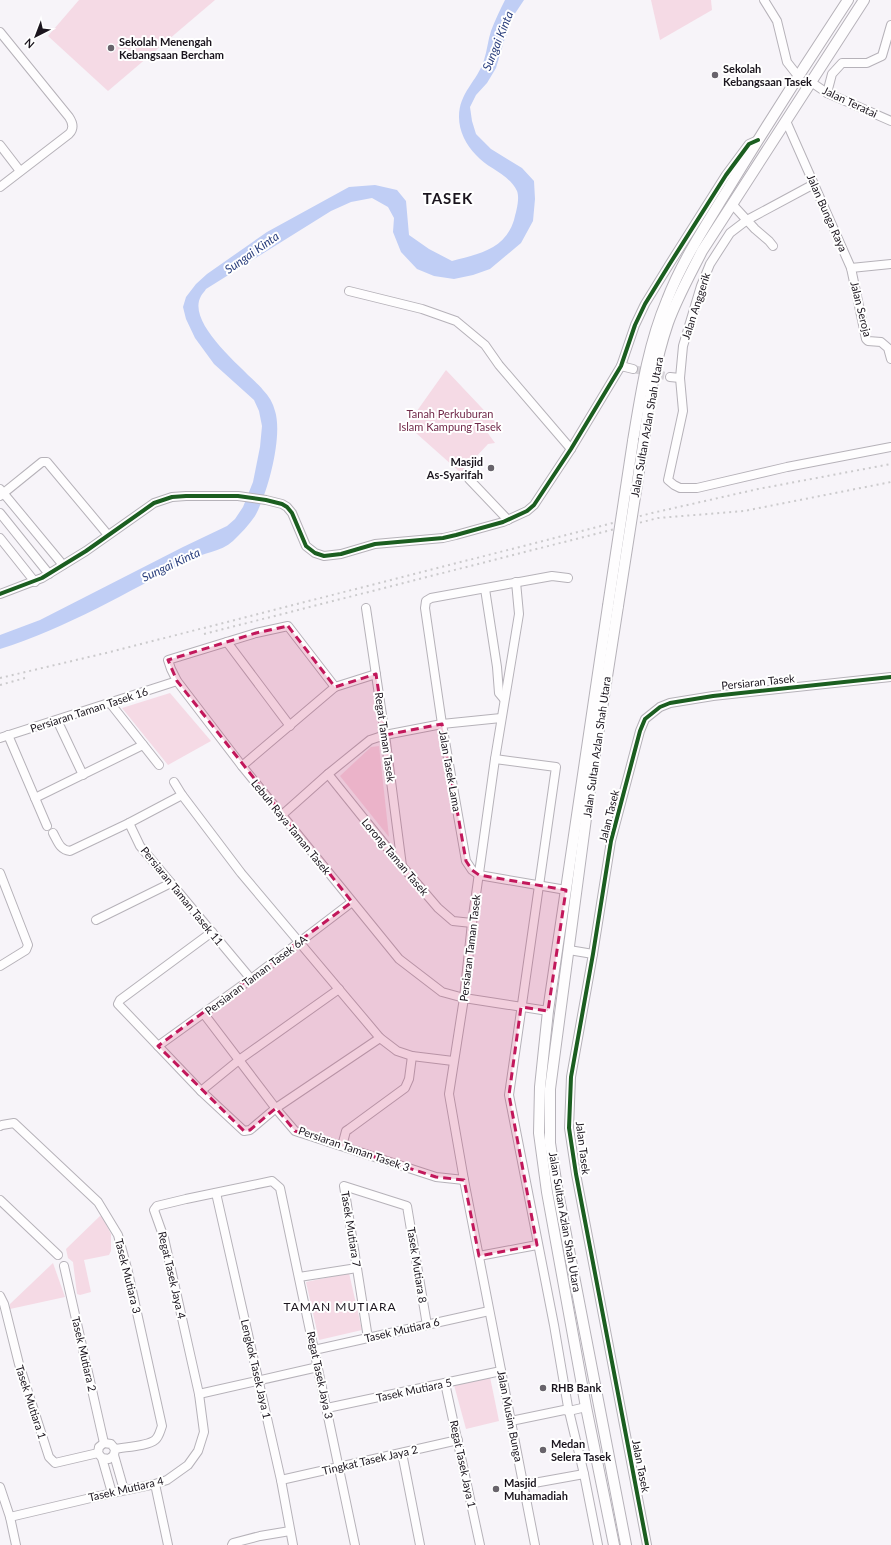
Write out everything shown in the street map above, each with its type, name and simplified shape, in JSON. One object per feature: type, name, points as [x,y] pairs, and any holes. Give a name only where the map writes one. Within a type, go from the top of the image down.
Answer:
[{"type":"main road","name":"Jalan Sultan Azlan Shah Utara","points":[[614,1545],[547,1192],[539,1133],[540,1087],[548,1011],[566,890],[613,606],[638,440],[644,375],[652,343],[666,300],[684,264],[758,140],[848,0]]},
{"type":"main road","name":"Jalan Sultan Azlan Shah Utara","points":[[638,440],[668,323],[683,287],[702,251],[864,0]]},
{"type":"main road","name":"Jalan Sultan Azlan Shah Utara","points":[[613,606],[550,1090],[550,1143],[558,1193],[626,1545]]},
{"type":"main road","points":[[592,1369],[590,1373],[593,1398],[587,1404],[597,1410],[603,1421]]},
{"type":"street","points":[[764,0],[777,21],[787,62],[798,76]]},
{"type":"street","points":[[827,93],[832,74],[842,63],[867,63],[882,56],[891,25]]},
{"type":"street","points":[[0,32],[69,117],[73,125],[71,132],[0,187]]},
{"type":"street","name":"Jalan Teratai","points":[[810,82],[827,93],[891,121]]},
{"type":"street","name":"Jalan Bunga Raya","points":[[786,121],[851,268]]},
{"type":"street","points":[[0,594],[35,582],[50,574],[138,513],[154,503],[172,497],[238,496],[266,500],[287,507],[296,522],[306,546],[315,553],[324,556],[341,554],[375,544],[443,538],[508,520],[527,512],[534,505],[571,449],[621,366],[635,325],[645,304],[729,171],[749,144],[758,140]]},
{"type":"street","points":[[0,146],[20,171]]},
{"type":"street","points":[[729,171],[729,187]]},
{"type":"street","name":"Jalan Anggerik","points":[[814,184],[746,220],[730,234],[710,264],[701,286],[683,346],[680,378],[683,411],[668,480],[680,488],[697,488],[787,467],[891,447]]},
{"type":"street","points":[[732,204],[755,229],[770,241],[773,246]]},
{"type":"street","points":[[851,268],[891,264]]},
{"type":"street","name":"Jalan Seroja","points":[[851,268],[866,339],[868,341],[881,342],[888,348],[891,359]]},
{"type":"street","points":[[349,291],[422,309],[456,321],[485,345],[499,365],[571,449]]},
{"type":"street","points":[[621,366],[633,369]]},
{"type":"street","points":[[670,377],[680,378]]},
{"type":"street","points":[[63,565],[1,492],[25,476],[42,462],[47,462],[108,535]]},
{"type":"street","points":[[469,479],[508,520]]},
{"type":"street","points":[[0,513],[50,574]]},
{"type":"street","points":[[0,538],[35,582]]},
{"type":"street","points":[[504,699],[499,693],[497,667],[485,589],[552,576],[568,578]]},
{"type":"street","name":"Persiaran Taman Tasek","points":[[489,1311],[449,1094],[464,998],[472,923],[495,759],[518,614],[516,582]]},
{"type":"street","name":"Jalan Tasek Lama","points":[[479,874],[472,870],[466,861],[442,724],[425,608],[426,601],[431,598],[485,589]]},
{"type":"street","name":"Regat Taman Tasek","points":[[366,608],[385,735],[402,866]]},
{"type":"street","name":"Lebuh Raya Taman Tasek","points":[[335,687],[288,626],[256,633],[168,660],[177,681],[242,766],[399,959],[438,990],[464,998],[548,1011]]},
{"type":"street","points":[[227,642],[290,726]]},
{"type":"street","points":[[497,667],[508,671]]},
{"type":"street","points":[[242,766],[335,687],[376,674]]},
{"type":"street","name":"Persiaran Tasek","points":[[640,730],[645,719],[660,707],[670,703],[713,696],[891,677]]},
{"type":"street","name":"Persiaran Taman Tasek 16","points":[[4,737],[177,681]]},
{"type":"street","points":[[110,703],[159,765]]},
{"type":"street","points":[[282,815],[328,774],[370,740],[385,735],[442,724],[501,718]]},
{"type":"street","points":[[57,720],[83,775]]},
{"type":"street","name":"Jalan Tasek","points":[[640,730],[611,841],[571,1077],[569,1128],[576,1174],[647,1545]]},
{"type":"street","points":[[4,737],[35,798],[47,826]]},
{"type":"street","points":[[35,798],[143,745]]},
{"type":"street","points":[[495,759],[556,767],[509,1095],[537,1245],[554,1325],[567,1409],[584,1474],[598,1545]]},
{"type":"street","name":"Lorong Taman Tasek","points":[[328,774],[402,866],[448,918],[458,922],[472,923]]},
{"type":"street","points":[[174,782],[182,795],[228,856],[380,1038],[397,1052],[412,1056],[453,1061]]},
{"type":"street","points":[[53,833],[60,848],[65,851],[70,851],[129,823],[182,795]]},
{"type":"street","name":"Persiaran Taman Tasek 11","points":[[129,823],[140,846],[251,979]]},
{"type":"street","points":[[0,873],[28,945],[26,950],[0,966]]},
{"type":"street","points":[[479,874],[566,890]]},
{"type":"street","points":[[96,920],[171,883]]},
{"type":"street","name":"Persiaran Taman Tasek 6A","points":[[158,1046],[204,1014],[352,902]]},
{"type":"street","points":[[212,932],[120,1000],[118,1004],[201,1090],[246,1132],[276,1108],[380,1038]]},
{"type":"street","points":[[569,950],[593,954]]},
{"type":"street","points":[[201,1090],[239,1060],[339,989]]},
{"type":"street","name":"Persiaran Taman Tasek 3","points":[[204,1014],[295,1131],[436,1177],[464,1180]]},
{"type":"street","points":[[342,1146],[346,1131],[405,1088],[409,1079],[412,1056]]},
{"type":"street","name":"Tasek Mutiara 3","points":[[0,1126],[2,1124],[14,1123],[98,1202],[118,1235],[128,1272],[162,1426],[160,1433],[155,1440],[114,1452]]},
{"type":"street","name":"Regat Tasek Jaya 4","points":[[199,1394],[164,1238],[154,1210],[157,1206],[272,1182],[276,1183]]},
{"type":"street","name":"Regat Tasek Jaya 3","points":[[276,1183],[280,1188],[356,1545]]},
{"type":"street","name":"Tasek Mutiara 7","points":[[368,1338],[344,1186],[407,1206]]},
{"type":"street","name":"Lengkok Tasek Jaya 1","points":[[216,1193],[281,1480],[293,1545]]},
{"type":"street","points":[[0,1200],[58,1255]]},
{"type":"street","name":"Tasek Mutiara 8","points":[[407,1206],[427,1325]]},
{"type":"street","points":[[479,1256],[537,1245]]},
{"type":"street","name":"Tasek Mutiara 2","points":[[64,1266],[104,1443]]},
{"type":"street","points":[[299,1276],[357,1268]]},
{"type":"street","name":"Tasek Mutiara 1","points":[[0,1296],[4,1304],[19,1364],[49,1457],[55,1463],[100,1456]]},
{"type":"street","name":"Tasek Mutiara 6","points":[[314,1350],[489,1311]]},
{"type":"street","name":"Jalan Musim Bunga","points":[[489,1311],[535,1545]]},
{"type":"street","points":[[199,1394],[318,1366]]},
{"type":"street","name":"Tasek Mutiara 5","points":[[327,1408],[501,1371]]},
{"type":"street","name":"Regat Tasek Jaya 1","points":[[445,1383],[480,1545]]},
{"type":"street","name":"Tasek Mutiara 4","points":[[10,1517],[167,1480],[188,1465],[198,1451],[204,1432],[199,1394]]},
{"type":"street","points":[[511,1422],[587,1404]]},
{"type":"street","name":"Tingkat Tasek Jaya 2","points":[[281,1480],[458,1440]]},
{"type":"street","points":[[112,1493],[100,1456],[99,1447],[104,1443],[111,1444],[124,1490]]},
{"type":"street","points":[[100,1456],[109,1459],[114,1452]]},
{"type":"street","points":[[402,1453],[420,1545]]},
{"type":"street","points":[[523,1485],[584,1474]]},
{"type":"street","points":[[155,1484],[168,1545]]},
{"type":"street","points":[[0,1487],[10,1517],[16,1545]]},
{"type":"street","points":[[232,1545],[233,1543],[260,1536],[290,1530]]},
{"type":"highlighted area","points":[[288,626],[335,687],[376,674],[385,735],[442,724],[466,861],[472,870],[479,875],[566,890],[548,1011],[521,1007],[509,1095],[537,1245],[479,1256],[464,1180],[436,1177],[295,1131],[276,1108],[250,1130],[244,1131],[158,1046],[352,902],[177,681],[168,660],[256,633]]},
{"type":"green space","name":"Sekolah Menengah Kebangsaan Bercham","points":[[79,0],[215,0],[108,91],[48,36]]},
{"type":"green space","points":[[651,0],[711,0],[712,10],[660,40]]},
{"type":"green space","name":"Tanah Perkuburan Islam Kampung Tasek","points":[[446,370],[497,424],[487,432],[495,443],[488,444],[461,473],[407,425]]},
{"type":"green space","points":[[170,693],[211,741],[168,765],[122,708]]},
{"type":"green space","points":[[379,746],[389,837],[340,776],[371,747]]},
{"type":"green space","points":[[100,1216],[111,1234],[111,1251],[109,1255],[84,1260],[91,1292],[80,1295],[77,1294],[73,1262],[68,1258],[66,1249]]},
{"type":"green space","points":[[53,1263],[65,1297],[10,1309],[10,1304]]},
{"type":"green space","points":[[349,1273],[362,1330],[319,1340],[306,1282]]},
{"type":"green space","points":[[490,1377],[499,1421],[466,1429],[454,1385]]},
{"type":"water","name":"Sungai Kinta","points":[[505,0],[524,0],[514,15],[496,68],[487,83],[476,95],[470,107],[476,134],[491,149],[522,168],[534,181],[535,199],[533,221],[521,243],[490,269],[473,275],[454,279],[434,276],[417,269],[401,252],[393,232],[394,218],[388,207],[372,198],[351,202],[331,211],[206,289],[201,296],[198,307],[202,320],[220,347],[267,395],[272,402],[275,411],[277,422],[276,449],[265,493],[255,516],[248,526],[233,541],[223,548],[189,560],[120,597],[49,631],[0,649],[0,635],[40,620],[227,526],[235,519],[243,507],[253,482],[260,447],[262,426],[259,411],[254,400],[214,364],[195,338],[186,319],[183,307],[186,297],[196,284],[207,274],[267,232],[349,187],[375,185],[397,190],[406,201],[409,235],[429,249],[452,261],[480,253],[497,244],[504,238],[510,230],[514,220],[518,202],[517,191],[503,175],[486,164],[472,151],[462,133],[459,117],[462,101],[481,68],[491,31]]},
{"type":"tunnel","points":[[633,369],[670,377]]},
{"type":"railway","points":[[0,678],[110,652],[652,513],[758,489],[891,464]]},
{"type":"railway","points":[[204,634],[658,518],[744,511],[891,482]]},
{"type":"railway","points":[[0,685],[25,678]]},
{"type":"cycle path","points":[[0,594],[42,578],[86,551],[154,503],[172,497],[238,496],[282,504],[292,513],[306,546],[315,553],[324,556],[341,554],[375,544],[443,538],[503,522],[527,511],[534,505],[571,449],[621,366],[635,325],[645,304],[669,265],[726,175],[749,144],[758,140]]},
{"type":"cycle path","points":[[647,1545],[576,1174],[569,1128],[571,1077],[611,841],[640,731],[645,719],[660,707],[670,703],[713,696],[891,677]]},
{"type":"place","name":"Sekolah Menengah Kebangsaan Bercham","points":[[111,48]]},
{"type":"place","name":"Sekolah Kebangsaan Tasek","points":[[715,75]]},
{"type":"place","name":"Masjid As-Syarifah","points":[[491,468]]},
{"type":"place","name":"RHB Bank","points":[[543,1388]]},
{"type":"place","name":"Medan Selera Tasek","points":[[543,1450]]},
{"type":"place","name":"Masjid Muhamadiah","points":[[496,1489]]},
{"type":"district","name":"TASEK","points":[[448,199]]},
{"type":"district","name":"TAMAN MUTIARA","points":[[340,1307]]}]
